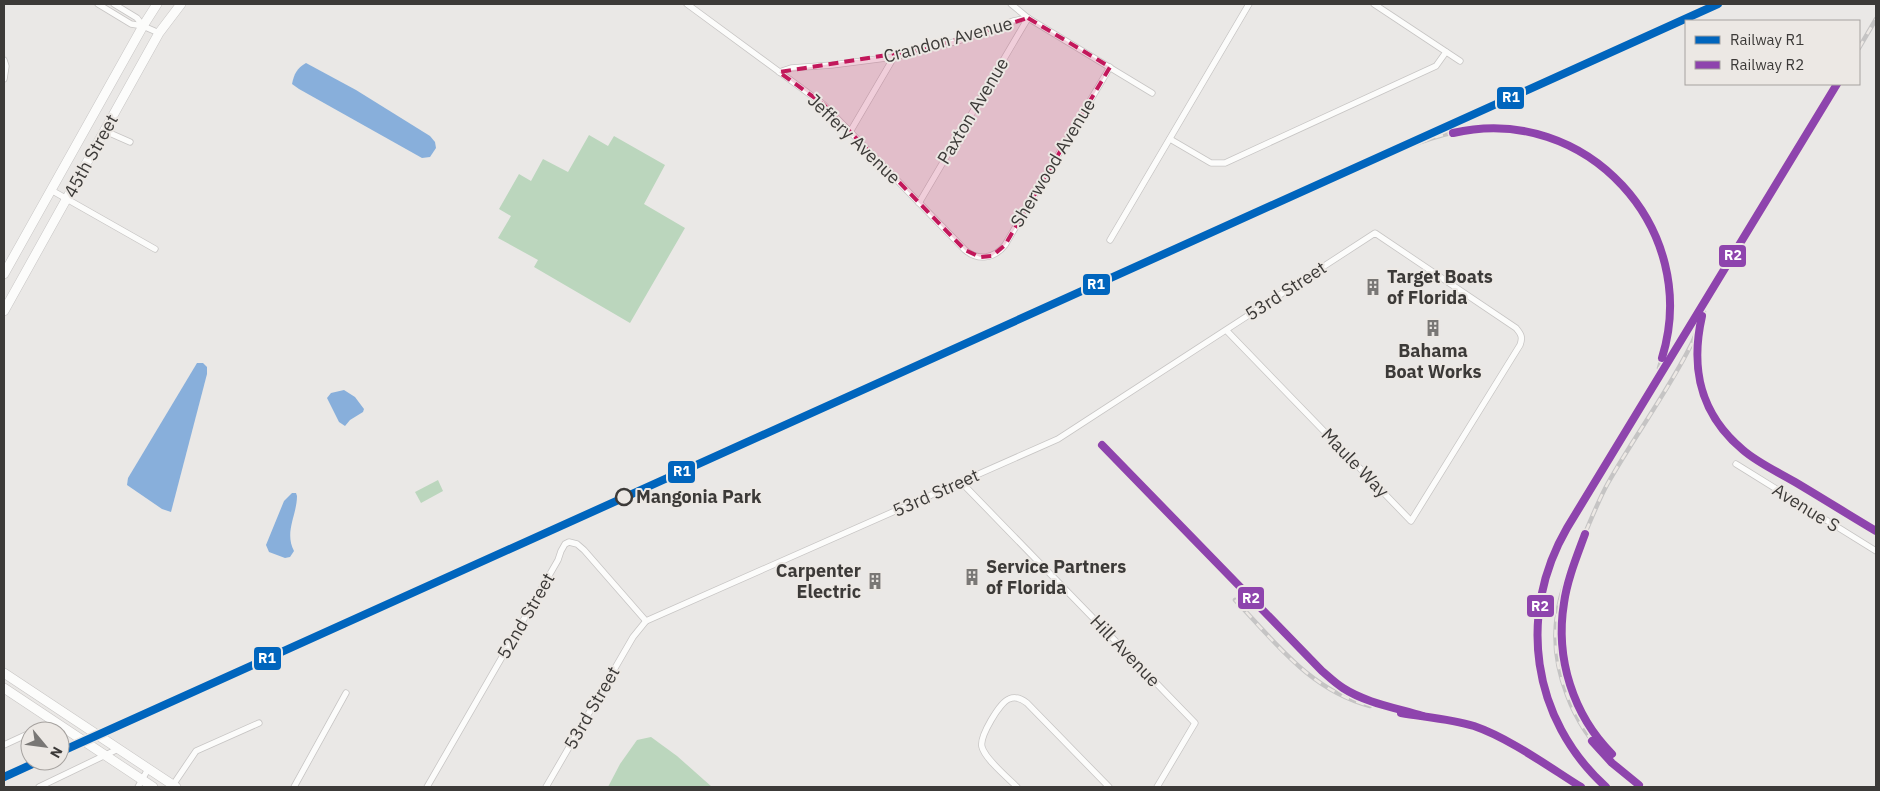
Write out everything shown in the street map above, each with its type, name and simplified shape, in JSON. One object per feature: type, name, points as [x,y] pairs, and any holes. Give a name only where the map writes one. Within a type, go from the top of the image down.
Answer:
[{"type":"main road","name":"45th Street","points":[[4,274],[143,26],[158,4]]},
{"type":"main road","name":"45th Street","points":[[4,310],[159,34],[181,4]]},
{"type":"main road","points":[[4,673],[175,786]]},
{"type":"main road","points":[[4,688],[53,721]]},
{"type":"main road","points":[[70,732],[105,755],[140,784],[153,787]]},
{"type":"street","points":[[98,4],[131,24],[143,26],[159,34]]},
{"type":"street","points":[[114,4],[137,18],[143,26]]},
{"type":"street","name":"Jeffery Avenue","points":[[688,4],[823,104],[969,254],[980,257],[992,256]]},
{"type":"street","points":[[1011,4],[1028,18],[1152,93]]},
{"type":"street","points":[[1110,240],[1249,4]]},
{"type":"street","points":[[1374,4],[1460,61]]},
{"type":"street","name":"Crandon Avenue","points":[[779,72],[791,68],[832,65],[894,56],[958,41],[1013,21],[1028,18]]},
{"type":"street","name":"Paxton Avenue","points":[[919,203],[1028,18]]},
{"type":"street","points":[[1170,139],[1211,163],[1225,162],[1436,66],[1446,52]]},
{"type":"street","points":[[850,132],[894,56]]},
{"type":"street","points":[[4,60],[6,66],[4,80]]},
{"type":"street","name":"Sherwood Avenue","points":[[992,256],[1005,245],[1110,67]]},
{"type":"street","points":[[105,131],[130,142]]},
{"type":"street","points":[[51,190],[156,249]]},
{"type":"street","name":"53rd Street","points":[[546,787],[633,638],[646,621],[1058,439],[1375,233],[1516,328],[1521,334],[1522,340],[1520,345],[1466,433]]},
{"type":"street","name":"Maule Way","points":[[1226,330],[1411,521],[1466,433]]},
{"type":"street","name":"Avenue S","points":[[1736,464],[1876,551]]},
{"type":"street","name":"Hill Avenue","points":[[961,482],[1195,723],[1157,787]]},
{"type":"street","name":"52nd Street","points":[[427,787],[558,560],[565,544],[569,542],[577,544],[584,550],[646,621]]},
{"type":"street","points":[[294,787],[346,694]]},
{"type":"street","points":[[1017,787],[985,754],[981,744],[983,734],[1003,703],[1012,698],[1018,698],[1027,703],[1109,787]]},
{"type":"street","points":[[175,786],[196,751],[259,723]]},
{"type":"street","points":[[4,746],[20,738]]},
{"type":"street","points":[[39,787],[118,749]]},
{"type":"street","points":[[140,784],[148,768]]},
{"type":"highlighted area","points":[[1028,18],[1110,67],[1005,245],[992,256],[980,257],[965,250],[823,104],[779,72],[926,49]]},
{"type":"green space","points":[[589,135],[608,146],[614,136],[665,165],[644,204],[685,228],[630,323],[534,267],[538,260],[498,238],[511,216],[499,209],[519,174],[531,181],[543,159],[568,172]]},
{"type":"green space","points":[[438,480],[443,491],[421,503],[415,492]]},
{"type":"green space","points":[[651,737],[677,756],[712,787],[608,787],[620,764],[637,740]]},
{"type":"water","points":[[306,63],[356,90],[430,136],[435,142],[436,148],[430,157],[422,158],[292,84],[296,72]]},
{"type":"water","points":[[197,363],[203,363],[207,367],[207,374],[171,512],[162,509],[127,485],[128,478]]},
{"type":"water","points":[[344,390],[355,397],[364,409],[363,412],[350,420],[345,426],[339,422],[327,398],[331,393]]},
{"type":"water","points":[[292,493],[296,493],[297,496],[290,537],[294,551],[290,557],[285,558],[269,552],[266,545],[284,501]]},
{"type":"railway","points":[[1860,46],[1876,19]]},
{"type":"railway","points":[[1606,787],[1581,760],[1561,730],[1548,698],[1540,664],[1538,630],[1541,595],[1551,561],[1567,528],[1836,85]]},
{"type":"railway","points":[[1375,159],[1436,137],[1483,128],[1499,128],[1531,133],[1562,143],[1591,159],[1616,179],[1637,203],[1654,231],[1665,261],[1670,294],[1670,313],[1666,341],[1659,368]]},
{"type":"railway","points":[[1639,785],[1616,767],[1596,746],[1573,709],[1560,673],[1556,653],[1557,615],[1561,596],[1574,558],[1601,497],[1681,364],[1694,339],[1704,312]]},
{"type":"railway","points":[[1697,338],[1698,374],[1703,391],[1709,407],[1729,436],[1757,459],[1876,531]]},
{"type":"railway","points":[[1102,445],[1332,680],[1362,698],[1423,716]]},
{"type":"railway","points":[[1235,600],[1280,648],[1312,677],[1329,689],[1349,699],[1370,706]]},
{"type":"railway","points":[[1416,715],[1455,721],[1491,733],[1581,787]]},
{"type":"rail line","name":"R1","points":[[70,747],[1718,4]]},
{"type":"rail line","name":"R2","points":[[1606,787],[1581,760],[1561,730],[1548,698],[1540,664],[1538,630],[1541,595],[1551,561],[1567,528],[1836,85]]},
{"type":"rail line","name":"R2","points":[[1453,133],[1502,128],[1547,137],[1588,157],[1622,185],[1649,222],[1665,264],[1670,310],[1662,358]]},
{"type":"rail line","name":"R2","points":[[1702,316],[1697,354],[1698,372],[1708,406],[1728,436],[1755,459],[1876,531]]},
{"type":"rail line","name":"R2","points":[[1102,445],[1332,680],[1362,698],[1423,716]]},
{"type":"rail line","name":"R2","points":[[1585,534],[1565,594],[1562,644],[1565,665],[1577,704],[1598,739],[1612,754]]},
{"type":"rail line","name":"R2","points":[[1401,713],[1456,722],[1487,731],[1529,754],[1581,787]]},
{"type":"rail line","name":"R2","points":[[1592,741],[1612,763],[1639,785]]},
{"type":"rail line","name":"R1","points":[[4,777],[20,770]]},
{"type":"place","name":"Target Boats of Florida","points":[[1373,287]]},
{"type":"place","name":"Bahama Boat Works","points":[[1433,328]]},
{"type":"place","name":"Mangonia Park","points":[[624,497]]},
{"type":"place","name":"Service Partners of Florida","points":[[972,577]]},
{"type":"place","name":"Carpenter Electric","points":[[875,581]]}]
